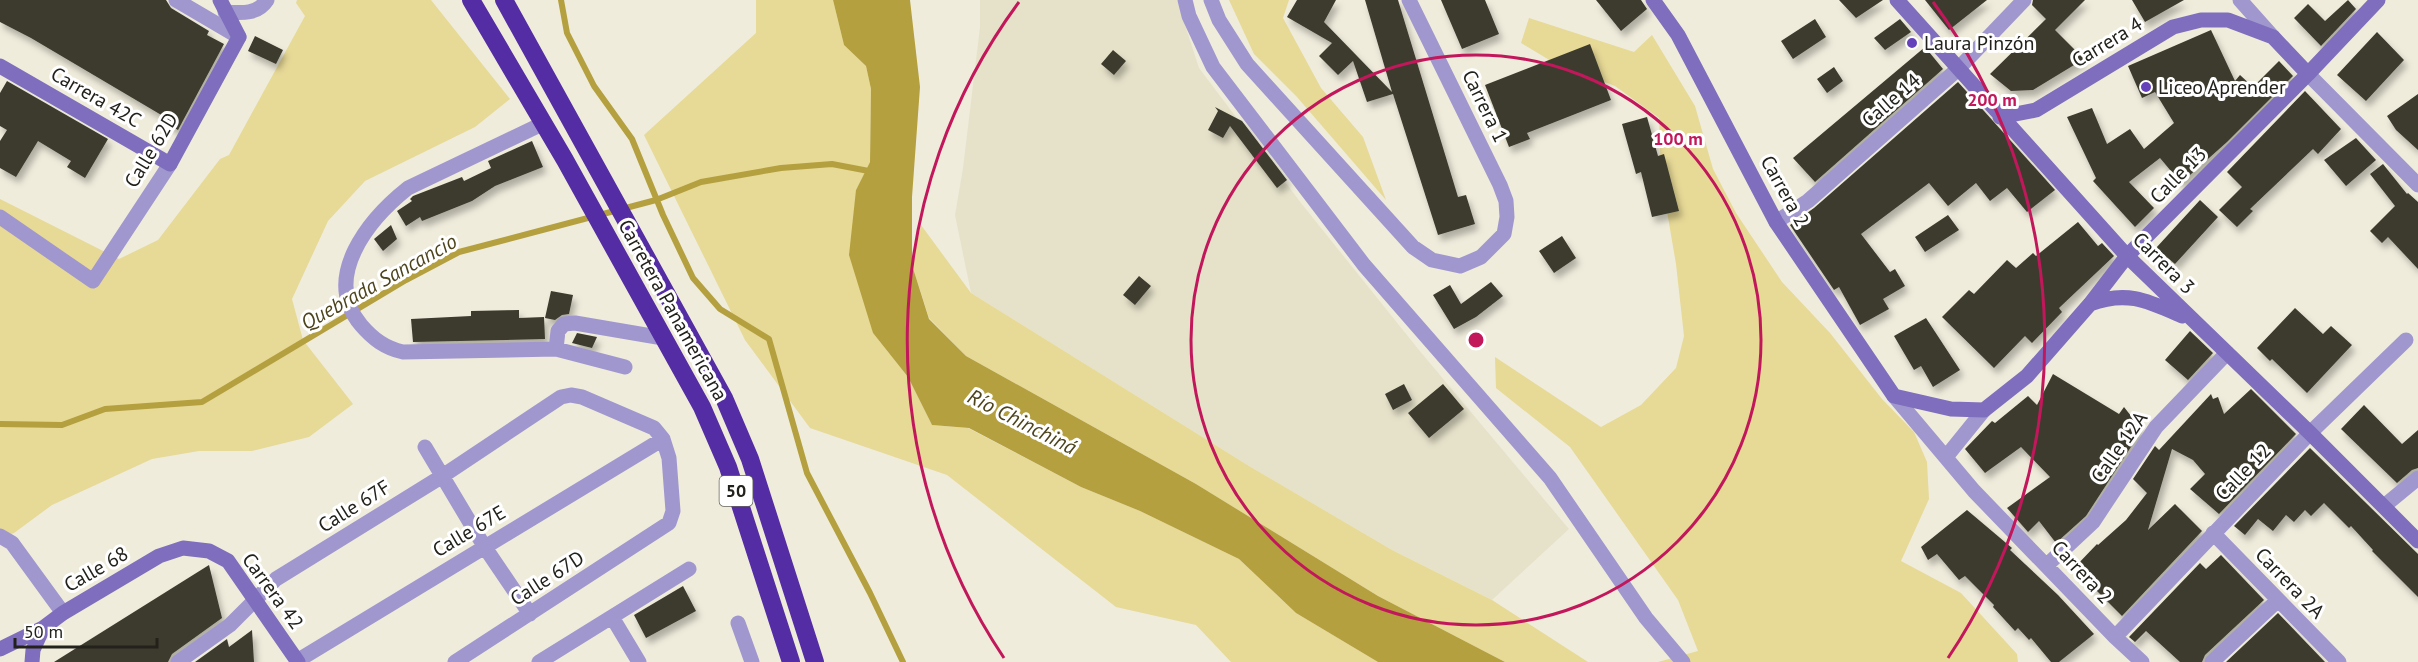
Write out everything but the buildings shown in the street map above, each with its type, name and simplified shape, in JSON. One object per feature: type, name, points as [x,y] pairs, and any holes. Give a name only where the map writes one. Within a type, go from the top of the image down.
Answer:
[{"type":"highway","name":"Carretera Panamericana","points":[[471,0],[542,124],[566,160],[702,407],[728,467],[791,662]]},
{"type":"highway","name":"Carretera Panamericana","points":[[504,0],[724,398],[750,459],[815,662]]},
{"type":"main road","name":"Carrera 2","points":[[1653,0],[1678,35],[1776,222],[1894,396]]},
{"type":"main road","name":"Carrera 3","points":[[1897,0],[2127,256],[2418,541]]},
{"type":"main road","name":"Calle 13","points":[[1984,410],[2027,376],[2090,304],[2127,256],[2308,74],[2378,0]]},
{"type":"main road","points":[[222,6],[238,37]]},
{"type":"main road","name":"Carrera 4","points":[[2000,117],[2036,110],[2173,27],[2201,20],[2228,20],[2273,37],[2308,74]]},
{"type":"main road","name":"Calle 62D","points":[[170,164],[238,37]]},
{"type":"main road","name":"Carrera 42C","points":[[0,66],[170,164]]},
{"type":"main road","points":[[2090,304],[2108,298],[2130,297],[2149,301],[2191,320]]},
{"type":"main road","points":[[1894,396],[1951,409],[1984,410]]},
{"type":"main road","name":"Calle 68","points":[[0,649],[43,628],[63,613],[159,556],[183,548],[209,550]]},
{"type":"main road","name":"Carrera 42","points":[[209,550],[228,561],[298,661]]},
{"type":"main road","points":[[32,662],[33,650],[43,628]]},
{"type":"street","points":[[176,0],[238,37]]},
{"type":"street","points":[[222,6],[247,13],[262,8],[267,0]]},
{"type":"street","points":[[1185,0],[1189,16],[1213,67],[1364,265],[1550,478],[1646,618],[1683,662]]},
{"type":"street","name":"Carrera 1","points":[[1211,0],[1219,20],[1247,64],[1413,247],[1432,260],[1460,266],[1480,257],[1504,234],[1507,218],[1506,201],[1409,0]]},
{"type":"street","name":"Calle 14","points":[[1776,222],[1808,201],[1958,69],[2024,0]]},
{"type":"street","name":"Carrera 4","points":[[2240,0],[2273,37]]},
{"type":"street","name":"Carrera 4","points":[[2308,74],[2418,185]]},
{"type":"street","points":[[542,124],[408,188],[392,200],[357,244],[349,263],[345,285],[349,304],[357,320],[378,342],[390,349],[403,352],[505,348],[556,349],[625,367]]},
{"type":"street","name":"Calle 62D","points":[[0,218],[93,281],[170,164]]},
{"type":"street","points":[[556,349],[558,331],[564,324],[575,323],[661,333]]},
{"type":"street","name":"Calle 12","points":[[2115,637],[2212,533],[2406,340]]},
{"type":"street","name":"Calle 12A","points":[[2047,565],[2093,522],[2156,427],[2227,353]]},
{"type":"street","name":"Calle 67F","points":[[178,662],[230,625],[276,579],[441,477],[561,397],[571,395],[582,397],[654,428],[663,439]]},
{"type":"street","name":"Carrera 2","points":[[1894,396],[1974,491],[2047,565],[2133,659]]},
{"type":"street","points":[[1946,457],[1984,410]]},
{"type":"street","name":"Calle 67D","points":[[455,662],[669,523],[673,511],[669,458],[663,439]]},
{"type":"street","name":"Calle 67E","points":[[298,661],[663,439]]},
{"type":"street","points":[[425,447],[484,546],[530,614]]},
{"type":"street","points":[[2384,506],[2418,478]]},
{"type":"street","name":"Carrera 2A","points":[[2212,533],[2335,661]]},
{"type":"street","points":[[0,536],[12,543],[63,613]]},
{"type":"street","points":[[539,662],[689,569]]},
{"type":"street","points":[[2212,662],[2277,601]]},
{"type":"street","points":[[612,617],[639,662]]},
{"type":"street","points":[[738,623],[752,662]]},
{"type":"shaded area","points":[[297,0],[431,0],[510,99],[475,127],[365,181],[328,221],[292,299],[303,340],[353,404],[309,437],[252,451],[199,451],[152,459],[52,505],[14,533],[0,538],[0,199],[119,259],[158,240],[220,159],[229,155],[305,16],[296,3]]},
{"type":"shaded area","points":[[756,0],[833,0],[844,45],[866,66],[871,89],[870,162],[856,190],[873,333],[908,377],[932,425],[968,428],[1081,487],[1140,511],[1239,559],[1296,613],[1378,662],[1231,662],[1196,625],[1116,607],[947,475],[810,428],[745,340],[644,135],[756,33]]},
{"type":"shaded area","points":[[980,0],[1177,0],[1199,68],[1301,203],[1419,350],[1569,529],[1492,600],[1392,550],[1249,466],[971,293],[955,215],[980,27]]},
{"type":"shaded area","points":[[1229,0],[1289,0],[1283,18],[1321,88],[1363,137],[1386,200],[1297,97],[1254,54]]},
{"type":"shaded area","points":[[1529,18],[1634,52],[1652,35],[1695,106],[1713,169],[1736,213],[1782,282],[1830,333],[1882,399],[1914,432],[1927,462],[1929,499],[1901,561],[1961,593],[2017,654],[2018,662],[1658,662],[1698,651],[1678,600],[1570,447],[1496,388],[1495,357],[1601,427],[1641,405],[1676,368],[1684,336],[1676,264],[1661,176],[1659,118],[1615,86],[1551,61],[1521,43]]},
{"type":"shaded area","points":[[921,225],[971,293],[1249,466],[1392,550],[1492,600],[1588,662],[1505,662],[1378,596],[1196,484],[966,356],[929,318],[912,265]]},
{"type":"water","name":"Río Chinchiná","points":[[833,0],[910,0],[920,87],[912,197],[912,265],[929,319],[966,356],[1196,484],[1378,596],[1505,662],[1378,662],[1296,613],[1239,559],[1140,511],[1081,487],[969,428],[932,425],[908,377],[873,333],[849,255],[856,190],[870,162],[871,89],[866,66],[844,45]]},
{"type":"waterway","points":[[561,0],[567,33],[594,86],[632,139],[663,215],[693,278],[720,309],[769,339],[807,473],[870,593],[903,662]]},
{"type":"waterway","name":"Quebrada Sancancio","points":[[0,424],[62,425],[105,409],[202,402],[406,280],[459,252],[656,200],[701,182],[781,168],[832,164],[874,172]]},
{"type":"place","name":"Laura Pinzón","points":[[1912,43]]},
{"type":"place","name":"Liceo Aprender","points":[[2146,87]]}]
